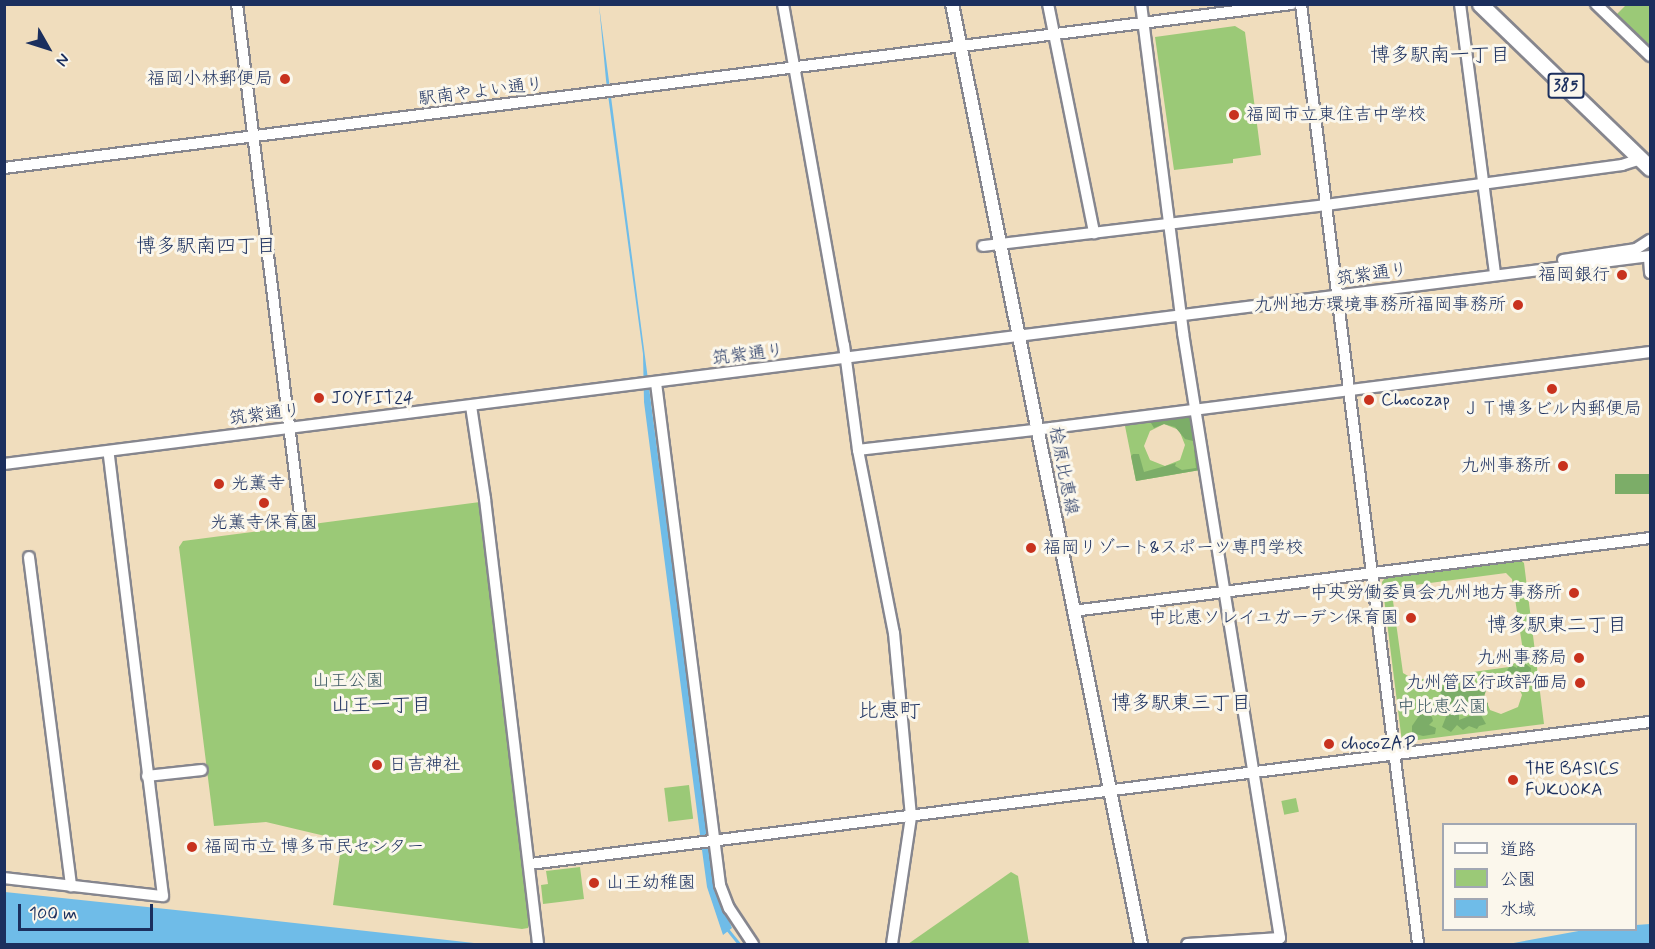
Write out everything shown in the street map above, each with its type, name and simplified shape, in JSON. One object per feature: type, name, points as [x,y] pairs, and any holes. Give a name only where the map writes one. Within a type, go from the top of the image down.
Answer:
[{"type":"highway","name":"385","points":[[1480,4],[1645,164]]},
{"type":"main road","name":"桧原比恵線","points":[[952,4],[1141,945]]},
{"type":"street","points":[[237,4],[301,522]]},
{"type":"street","points":[[783,4],[846,358],[858,450],[894,633],[911,817],[892,945]]},
{"type":"street","points":[[1048,4],[1094,233]]},
{"type":"street","points":[[1141,4],[1181,315],[1280,938],[1187,945]]},
{"type":"street","name":"駅南やよい通り","points":[[4,168],[961,48],[1292,4]]},
{"type":"street","points":[[1300,4],[1374,573],[1418,945]]},
{"type":"street","points":[[1460,4],[1495,275]]},
{"type":"street","points":[[1596,4],[1650,56]]},
{"type":"street","points":[[983,246],[1326,205],[1401,193],[1622,165],[1645,164]]},
{"type":"street","name":"筑紫通り","points":[[1495,275],[1497,270],[1636,249],[1650,240]]},
{"type":"street","points":[[1650,257],[1650,273]]},
{"type":"street","name":"筑紫通り","points":[[4,464],[1650,257]]},
{"type":"street","points":[[858,450],[1037,430],[1650,352]]},
{"type":"street","points":[[656,383],[720,885],[733,915],[753,945]]},
{"type":"street","points":[[471,406],[530,864],[538,944]]},
{"type":"street","points":[[4,878],[163,896],[108,451]]},
{"type":"street","points":[[1073,611],[1650,538]]},
{"type":"street","points":[[29,557],[71,886]]},
{"type":"street","points":[[530,864],[1650,722]]},
{"type":"street","points":[[147,776],[201,770]]},
{"type":"green space","points":[[1626,5],[1650,5],[1650,49],[1617,18],[1617,14]]},
{"type":"green space","points":[[1235,26],[1245,32],[1261,155],[1233,159],[1233,163],[1174,170],[1155,37]]},
{"type":"green space","points":[[1189,415],[1192,417],[1200,470],[1136,481],[1125,426],[1127,423]],"holes":[[[1164,424],[1179,430],[1185,445],[1180,460],[1165,466],[1150,460],[1144,446],[1150,431]]]},
{"type":"green space","points":[[1189,415],[1195,440],[1193,441],[1185,439],[1175,427],[1164,424],[1154,428],[1151,423],[1151,420]]},
{"type":"green space","points":[[1197,449],[1200,470],[1136,481],[1131,456],[1133,454],[1139,454],[1144,472],[1176,463],[1175,466],[1182,470],[1196,468],[1194,450]]},
{"type":"green space","points":[[1615,474],[1650,474],[1650,494],[1615,494]]},
{"type":"green space","name":"山王公園","points":[[480,502],[530,922],[528,928],[522,929],[333,905],[342,840],[266,822],[214,826],[179,547],[183,541]]},
{"type":"green space","name":"中比恵公園","points":[[1521,560],[1524,563],[1544,724],[1402,742],[1382,582],[1385,578]],"holes":[[[1506,573],[1512,579],[1523,651],[1519,660],[1509,667],[1415,680],[1403,673],[1393,601],[1407,586]],[[1503,674],[1515,679],[1522,695],[1518,707],[1501,714],[1490,710],[1483,693],[1487,682]]]},
{"type":"green space","points":[[1523,662],[1531,668],[1530,676],[1525,683],[1507,670],[1511,665],[1517,668],[1518,663]]},
{"type":"green space","points":[[1453,672],[1457,674],[1456,683],[1463,690],[1478,686],[1485,680],[1489,681],[1483,700],[1488,703],[1487,709],[1474,712],[1466,707],[1455,711],[1459,714],[1459,720],[1477,713],[1481,715],[1486,724],[1477,729],[1469,726],[1463,730],[1457,725],[1451,732],[1442,727],[1448,712],[1439,689],[1446,685]]},
{"type":"green space","points":[[1423,710],[1432,717],[1433,721],[1429,725],[1436,728],[1435,734],[1423,736],[1412,733],[1412,726]]},
{"type":"green space","points":[[689,785],[693,819],[668,822],[664,788]]},
{"type":"green space","points":[[1296,798],[1299,812],[1284,815],[1281,801]]},
{"type":"green space","points":[[580,867],[584,899],[543,904],[541,885],[548,884],[546,871]]},
{"type":"green space","points":[[1011,872],[1018,876],[1029,944],[908,944]]},
{"type":"water","points":[[599,5],[714,884],[732,928],[723,935],[707,887],[702,850],[644,402],[643,354],[606,80]]},
{"type":"water","points":[[5,892],[223,915],[483,944],[5,944]]},
{"type":"water","points":[[1650,924],[1650,944],[1508,944],[1579,931],[1637,931],[1637,925]]},
{"type":"waterway","points":[[727,929],[739,944]]},
{"type":"place","name":"福岡小林郵便局","points":[[285,79]]},
{"type":"place","name":"福岡市立東住吉中学校","points":[[1234,115]]},
{"type":"place","name":"福岡銀行","points":[[1622,275]]},
{"type":"place","name":"九州地方環境事務所福岡事務所","points":[[1518,305]]},
{"type":"place","name":"ＪＴ博多ビル内郵便局","points":[[1552,389]]},
{"type":"place","name":"JOYFIT24","points":[[319,398]]},
{"type":"place","name":"Chocozap","points":[[1369,400]]},
{"type":"place","name":"九州事務所","points":[[1563,466]]},
{"type":"place","name":"光薫寺","points":[[219,484]]},
{"type":"place","name":"光薫寺保育園","points":[[264,503]]},
{"type":"place","name":"福岡リゾート&スポーツ専門学校","points":[[1031,548]]},
{"type":"place","name":"中央労働委員会九州地方事務所","points":[[1574,593]]},
{"type":"place","name":"中比恵ソレイユガーデン保育園","points":[[1411,618]]},
{"type":"place","name":"九州事務局","points":[[1579,658]]},
{"type":"place","name":"九州管区行政評価局","points":[[1580,683]]},
{"type":"place","name":"chocoZAP","points":[[1329,744]]},
{"type":"place","name":"日吉神社","points":[[377,765]]},
{"type":"place","name":"THE BASICS FUKUOKA","points":[[1513,780]]},
{"type":"place","name":"福岡市立 博多市民センター","points":[[192,847]]},
{"type":"place","name":"山王幼稚園","points":[[594,883]]},
{"type":"district","name":"博多駅南一丁目","points":[[1440,55]]},
{"type":"district","name":"博多駅南四丁目","points":[[206,246]]},
{"type":"district","name":"博多駅東二丁目","points":[[1557,625]]},
{"type":"district","name":"博多駅東三丁目","points":[[1181,703]]},
{"type":"district","name":"山王一丁目","points":[[381,705]]},
{"type":"district","name":"比恵町","points":[[889,711]]}]
